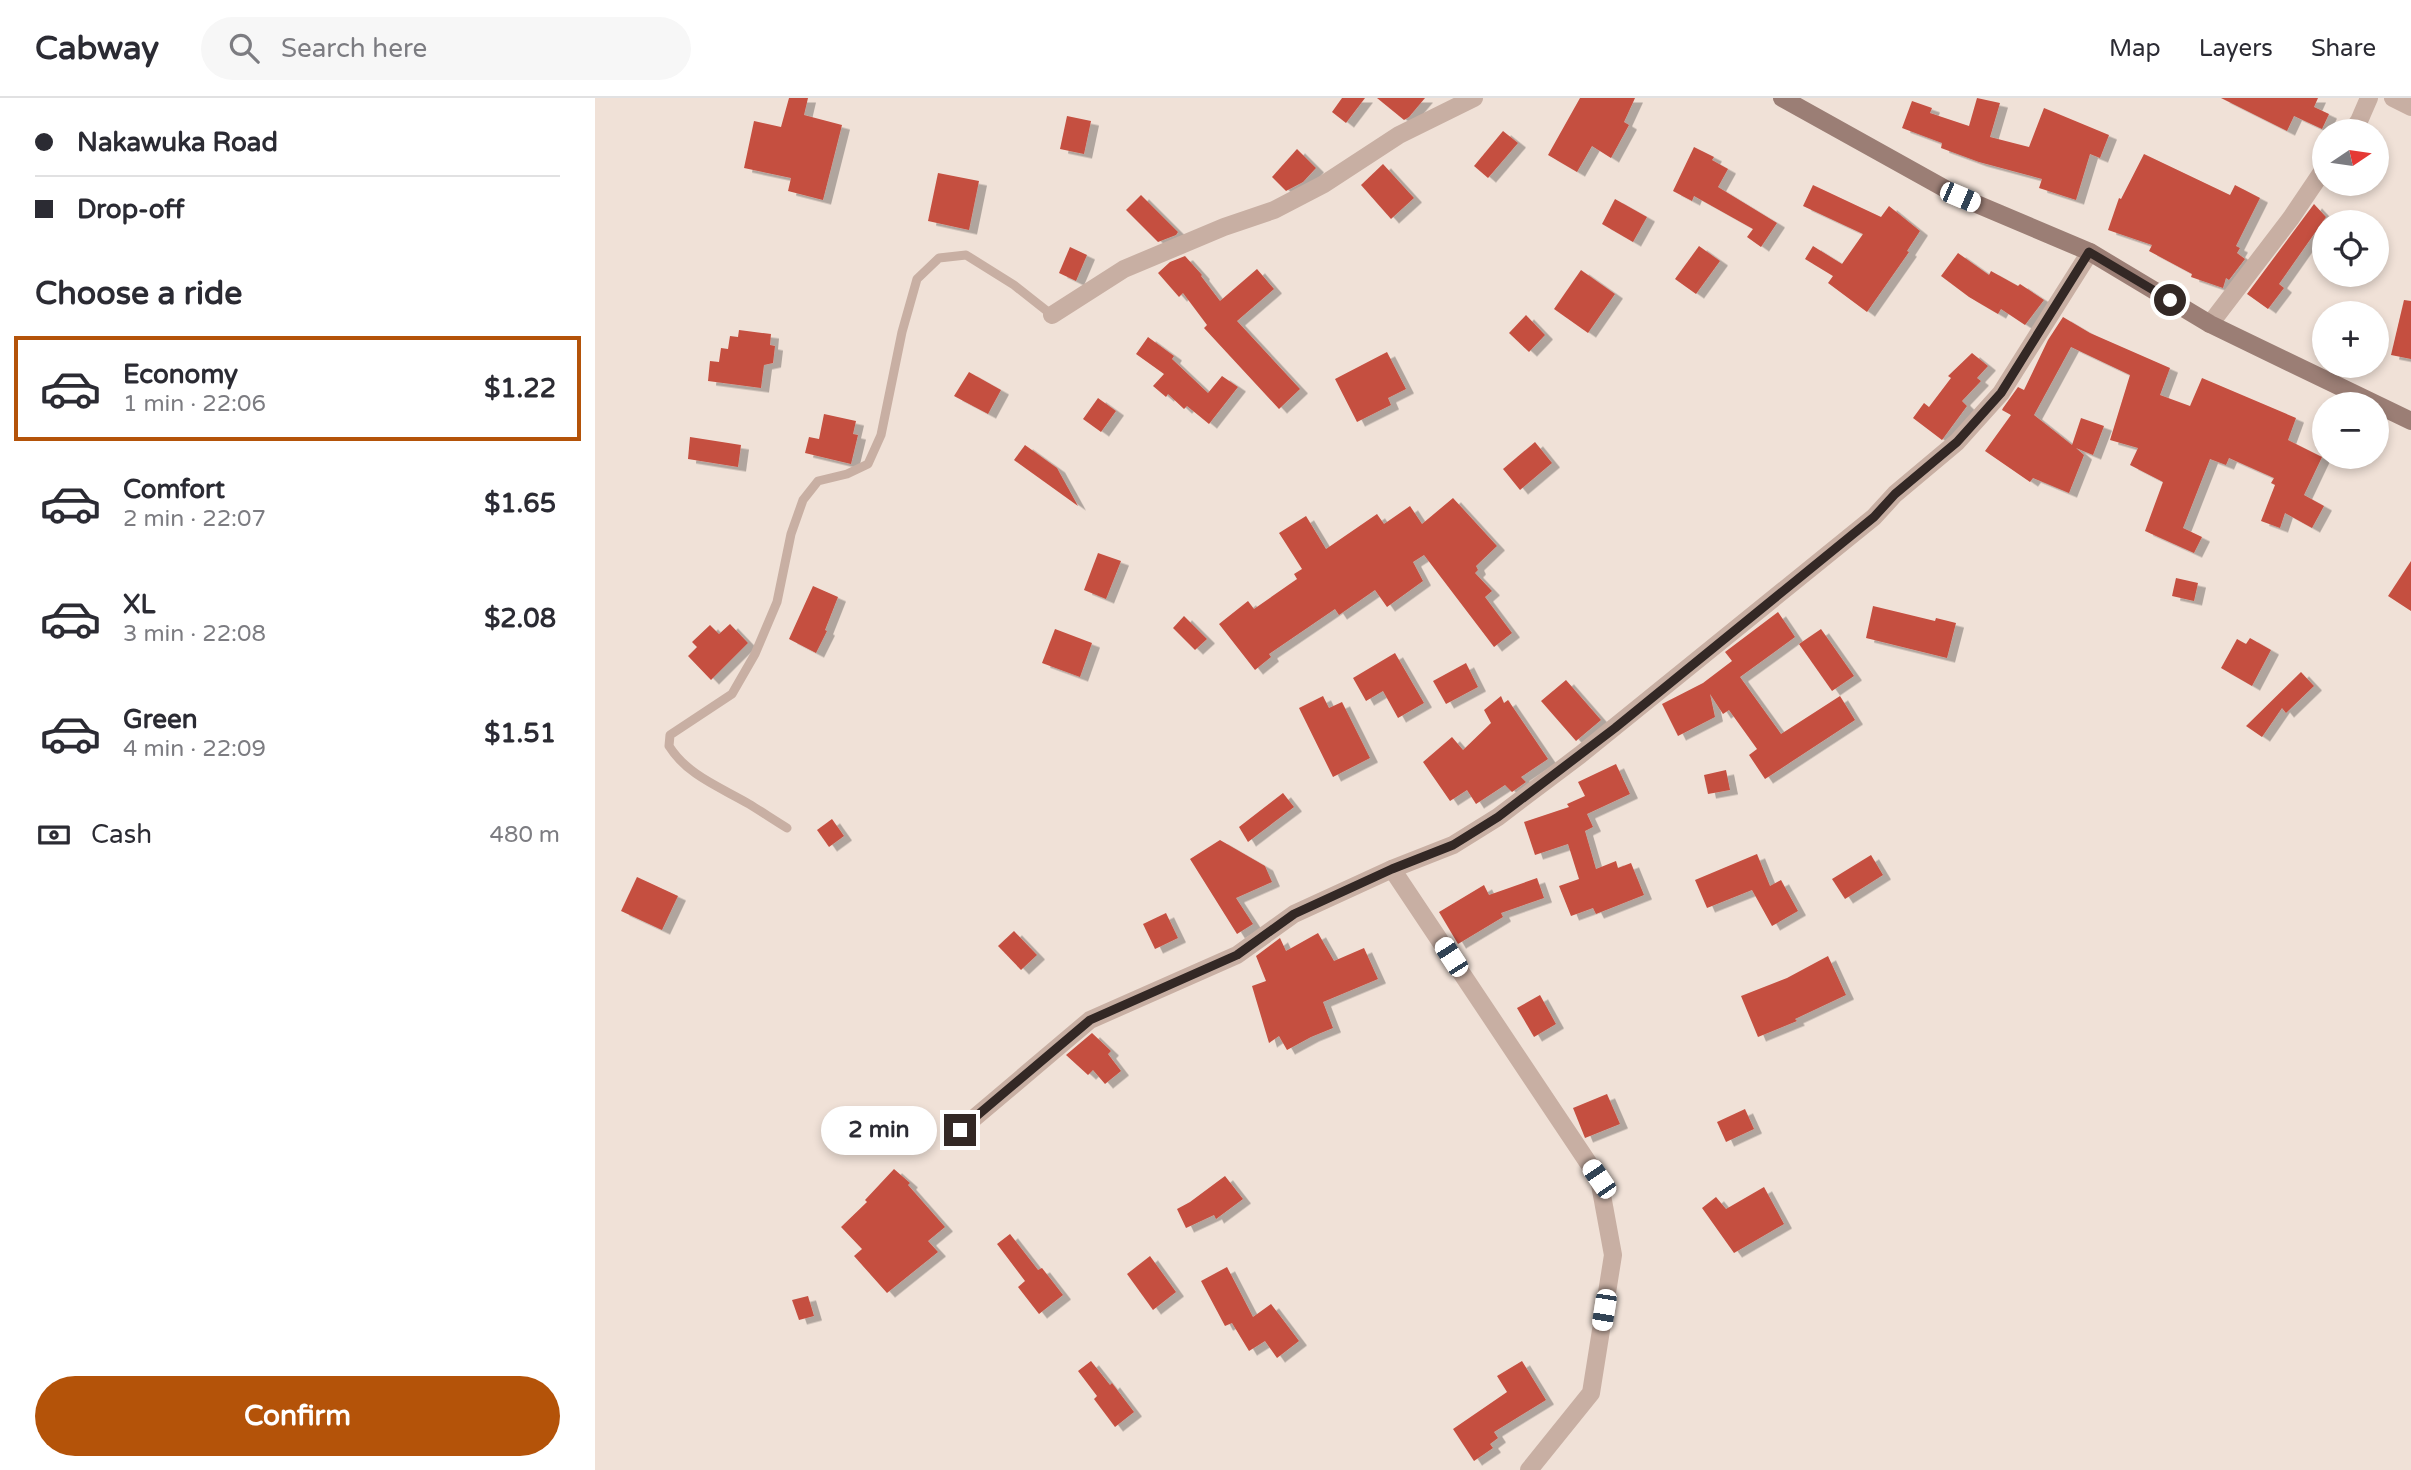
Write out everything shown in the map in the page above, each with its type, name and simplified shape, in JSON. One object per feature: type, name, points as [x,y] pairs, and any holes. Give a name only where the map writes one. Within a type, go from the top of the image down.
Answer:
[{"type":"main road","points":[[1782,98],[1960,197],[2089,252],[2210,324],[2411,421]]},
{"type":"street","points":[[1052,315],[1124,269],[1224,227],[1273,210],[1324,184],[1399,135],[1474,98]]},
{"type":"street","points":[[2360,119],[2369,98]]},
{"type":"street","points":[[2393,98],[2411,107]]},
{"type":"street","points":[[2210,324],[2312,187]]},
{"type":"street","points":[[960,1130],[1090,1020],[1237,955],[1294,914],[1392,869],[1453,845],[1498,817],[1589,748],[1874,517],[1895,494],[1957,442],[2001,393],[2089,252]]},
{"type":"street","points":[[1392,869],[1599,1179],[1613,1255],[1591,1393],[1529,1470]]},
{"type":"lane","points":[[787,828],[715,787],[677,759],[669,746],[670,735],[732,694],[755,654],[776,602],[791,534],[803,500],[818,481],[847,474],[868,464],[881,435],[902,332],[917,279],[939,258],[966,256],[1014,285],[1052,315]]},
{"type":"building","points":[[789,98],[808,98],[804,115],[842,125],[823,200],[788,191],[791,178],[744,168],[754,121],[781,127]]},
{"type":"building","points":[[1342,98],[1365,98],[1346,123],[1332,112]]},
{"type":"building","points":[[1377,98],[1425,98],[1404,120]]},
{"type":"building","points":[[1580,98],[1635,98],[1624,122],[1629,125],[1611,158],[1592,146],[1577,172],[1548,155]]},
{"type":"building","points":[[1977,98],[2000,103],[1990,137],[2029,147],[2044,108],[2109,135],[2100,158],[2090,154],[2076,200],[2039,188],[2042,179],[1979,162],[1941,148],[1942,143],[1902,128],[1912,101],[1932,108],[1930,113],[1969,126]]},
{"type":"building","points":[[2221,98],[2318,98],[2314,107],[2329,114],[2327,119],[2312,119],[2312,124],[2294,116],[2287,131]]},
{"type":"building","points":[[1067,116],[1091,121],[1084,154],[1060,149]]},
{"type":"building","points":[[1503,131],[1518,143],[1488,178],[1474,166]]},
{"type":"building","points":[[1694,147],[1714,157],[1712,160],[1728,169],[1718,187],[1777,223],[1761,247],[1747,237],[1753,229],[1694,196],[1692,201],[1673,191]]},
{"type":"building","points":[[1297,149],[1316,168],[1303,182],[1286,191],[1272,177]]},
{"type":"building","points":[[2144,154],[2230,195],[2235,185],[2260,198],[2236,246],[2240,248],[2237,253],[2245,259],[2229,280],[2226,278],[2223,288],[2191,277],[2192,274],[2149,251],[2152,245],[2108,230],[2119,198],[2121,199]]},
{"type":"building","points":[[1383,164],[1414,198],[1391,219],[1361,185]]},
{"type":"building","points":[[938,173],[979,181],[969,230],[928,221]]},
{"type":"building","points":[[1813,185],[1881,217],[1889,206],[1920,231],[1907,251],[1909,252],[1867,312],[1828,283],[1833,276],[1805,259],[1813,246],[1842,264],[1863,234],[1803,206]]},
{"type":"building","points":[[1141,195],[1178,232],[1176,235],[1158,242],[1126,210]]},
{"type":"building","points":[[1615,199],[1647,217],[1633,242],[1602,224]]},
{"type":"building","points":[[2314,204],[2320,210],[2312,210],[2312,237],[2279,284],[2284,288],[2268,309],[2247,294]]},
{"type":"building","points":[[1699,246],[1720,261],[1696,294],[1675,279]]},
{"type":"building","points":[[1070,247],[1087,255],[1076,281],[1059,273]]},
{"type":"building","points":[[1958,253],[1989,275],[1991,271],[2018,286],[2020,284],[2044,300],[2025,325],[2001,309],[1998,314],[1941,276]]},
{"type":"building","points":[[1185,256],[1220,301],[1257,269],[1274,289],[1237,321],[1300,389],[1279,409],[1204,328],[1207,325],[1183,293],[1179,297],[1158,273],[1170,262]]},
{"type":"building","points":[[1581,270],[1615,294],[1588,333],[1554,309]]},
{"type":"building","points":[[2404,300],[2411,301],[2411,359],[2391,355]]},
{"type":"building","points":[[1526,315],[1545,335],[1529,352],[1509,333]]},
{"type":"building","points":[[2063,317],[2090,333],[2170,368],[2160,395],[2190,406],[2202,378],[2296,418],[2288,440],[2312,452],[2312,469],[2316,469],[2304,495],[2324,506],[2312,528],[2285,513],[2280,528],[2261,521],[2275,485],[2271,483],[2274,478],[2229,458],[2226,465],[2210,459],[2183,528],[2202,537],[2194,553],[2145,531],[2163,482],[2130,465],[2138,448],[2110,440],[2130,375],[2071,347],[2034,415],[2072,445],[2081,418],[2104,426],[2093,455],[2076,448],[2084,455],[2069,493],[2033,478],[2030,482],[1985,451],[2011,415],[2002,410],[2003,408],[2018,387],[2024,390],[2048,340]]},
{"type":"building","points":[[739,330],[771,334],[770,345],[775,346],[773,363],[764,365],[761,388],[708,381],[710,361],[719,362],[721,348],[728,349],[730,336],[738,337]]},
{"type":"building","points":[[1148,337],[1174,356],[1172,359],[1208,393],[1222,376],[1238,387],[1209,424],[1187,406],[1184,409],[1168,394],[1166,397],[1153,386],[1164,374],[1136,354]]},
{"type":"building","points":[[1387,352],[1406,389],[1388,398],[1391,405],[1357,422],[1335,379]]},
{"type":"building","points":[[1972,353],[1988,366],[1977,378],[1981,381],[1962,401],[1967,406],[1942,440],[1913,418],[1924,403],[1929,407],[1951,378],[1948,376]]},
{"type":"building","points":[[969,372],[1001,390],[988,414],[954,396]]},
{"type":"building","points":[[1098,398],[1116,411],[1101,432],[1083,419]]},
{"type":"building","points":[[824,414],[856,421],[853,434],[858,435],[851,464],[805,453],[809,437],[819,439]]},
{"type":"building","points":[[690,437],[741,445],[738,467],[688,459]]},
{"type":"building","points":[[1535,442],[1552,463],[1520,490],[1503,469]]},
{"type":"building","points":[[1025,445],[1057,468],[1078,506],[1014,460]]},
{"type":"building","points":[[1453,498],[1497,546],[1476,566],[1478,570],[1475,573],[1492,591],[1485,597],[1512,633],[1494,647],[1424,555],[1413,562],[1423,581],[1387,607],[1375,590],[1339,615],[1335,609],[1269,654],[1271,657],[1255,670],[1219,624],[1248,601],[1254,609],[1297,579],[1294,574],[1302,569],[1279,533],[1306,516],[1326,549],[1377,514],[1384,524],[1410,506],[1422,524]]},
{"type":"building","points":[[1098,553],[1121,561],[1106,599],[1084,590]]},
{"type":"building","points":[[2411,561],[2411,611],[2388,596]]},
{"type":"building","points":[[2176,578],[2198,583],[2194,601],[2172,596]]},
{"type":"building","points":[[813,586],[838,597],[825,630],[827,631],[816,653],[789,639]]},
{"type":"building","points":[[1873,606],[1935,621],[1936,618],[1956,623],[1947,658],[1866,638]]},
{"type":"building","points":[[1778,612],[1795,637],[1740,677],[1781,734],[1840,696],[1855,720],[1765,779],[1749,755],[1757,749],[1729,710],[1723,714],[1710,694],[1715,717],[1678,736],[1662,704],[1703,683],[1732,661],[1725,652]]},
{"type":"building","points":[[1184,616],[1207,639],[1195,650],[1173,628]]},
{"type":"building","points":[[730,624],[748,643],[711,680],[688,656],[697,647],[692,642],[710,625],[719,634]]},
{"type":"building","points":[[1055,629],[1092,643],[1080,677],[1042,663]]},
{"type":"building","points":[[1821,629],[1854,676],[1832,691],[1799,644]]},
{"type":"building","points":[[2250,638],[2271,650],[2252,686],[2221,668],[2237,639],[2246,644]]},
{"type":"building","points":[[1395,653],[1424,703],[1398,718],[1383,691],[1366,701],[1353,678]]},
{"type":"building","points":[[1466,663],[1478,687],[1446,704],[1433,681]]},
{"type":"building","points":[[2301,672],[2314,686],[2286,713],[2282,708],[2262,737],[2246,726]]},
{"type":"building","points":[[1566,680],[1601,720],[1576,741],[1541,701]]},
{"type":"building","points":[[1323,696],[1329,708],[1342,702],[1370,758],[1333,777],[1299,708]]},
{"type":"building","points":[[1501,696],[1504,703],[1508,700],[1548,759],[1521,777],[1526,782],[1512,792],[1505,785],[1476,804],[1467,790],[1450,801],[1423,762],[1452,737],[1463,750],[1491,723],[1484,710]]},
{"type":"building","points":[[1616,764],[1630,794],[1587,814],[1593,827],[1585,831],[1596,869],[1616,861],[1618,868],[1631,863],[1644,895],[1596,914],[1593,908],[1571,916],[1559,886],[1579,879],[1568,844],[1535,855],[1524,822],[1569,807],[1567,804],[1585,796],[1578,782]]},
{"type":"building","points":[[1726,770],[1730,790],[1708,794],[1704,775]]},
{"type":"building","points":[[1283,793],[1294,807],[1248,842],[1239,827]]},
{"type":"building","points":[[832,819],[844,836],[829,847],[817,830]]},
{"type":"building","points":[[1220,840],[1265,866],[1272,882],[1236,898],[1253,924],[1237,934],[1190,859]]},
{"type":"building","points":[[1757,854],[1770,886],[1781,880],[1798,911],[1772,926],[1752,890],[1707,908],[1695,880]]},
{"type":"building","points":[[1871,855],[1883,875],[1845,899],[1832,879]]},
{"type":"building","points":[[637,877],[678,896],[662,930],[621,911]]},
{"type":"building","points":[[1537,878],[1544,898],[1501,913],[1503,917],[1458,944],[1439,912],[1484,885],[1489,895]]},
{"type":"building","points":[[1166,913],[1178,938],[1155,949],[1143,924]]},
{"type":"building","points":[[1014,931],[1037,955],[1021,970],[998,946]]},
{"type":"building","points":[[1318,933],[1334,961],[1364,948],[1378,979],[1323,1002],[1333,1028],[1287,1050],[1279,1036],[1269,1043],[1252,986],[1266,981],[1256,956],[1280,938],[1286,951]]},
{"type":"building","points":[[1828,956],[1846,995],[1795,1019],[1797,1021],[1758,1037],[1741,996],[1787,978]]},
{"type":"building","points":[[1540,995],[1556,1024],[1534,1037],[1517,1008]]},
{"type":"building","points":[[1092,1033],[1111,1051],[1108,1054],[1121,1071],[1105,1084],[1093,1070],[1088,1075],[1066,1055]]},
{"type":"building","points":[[1607,1094],[1620,1124],[1585,1138],[1573,1108]]},
{"type":"building","points":[[1745,1109],[1754,1129],[1726,1142],[1717,1122]]},
{"type":"building","points":[[894,1169],[910,1183],[908,1185],[945,1227],[928,1241],[938,1252],[887,1293],[854,1256],[862,1249],[841,1227],[867,1202],[865,1200]]},
{"type":"building","points":[[1225,1176],[1243,1199],[1216,1219],[1214,1215],[1186,1228],[1177,1209]]},
{"type":"building","points":[[1764,1187],[1784,1224],[1734,1253],[1702,1208],[1716,1197],[1726,1209]]},
{"type":"building","points":[[1010,1234],[1038,1270],[1042,1268],[1063,1295],[1039,1314],[1018,1287],[1025,1281],[997,1244]]},
{"type":"building","points":[[1150,1256],[1176,1292],[1153,1310],[1127,1274]]},
{"type":"building","points":[[1227,1267],[1253,1317],[1271,1304],[1299,1341],[1277,1358],[1265,1341],[1249,1351],[1232,1323],[1225,1326],[1201,1281]]},
{"type":"building","points":[[808,1296],[814,1316],[799,1320],[792,1300]]},
{"type":"building","points":[[1091,1361],[1134,1412],[1115,1427],[1078,1371]]},
{"type":"building","points":[[1522,1361],[1546,1400],[1494,1432],[1498,1438],[1490,1444],[1493,1448],[1474,1461],[1453,1429],[1507,1392],[1497,1376]]},
{"type":"route","points":[[960,1130],[1069,1035],[1090,1020],[1237,955],[1294,914],[1392,869],[1453,845],[1498,817],[1580,755],[1874,517],[1895,494],[1957,442],[2001,393],[2089,252],[2170,300]]}]
